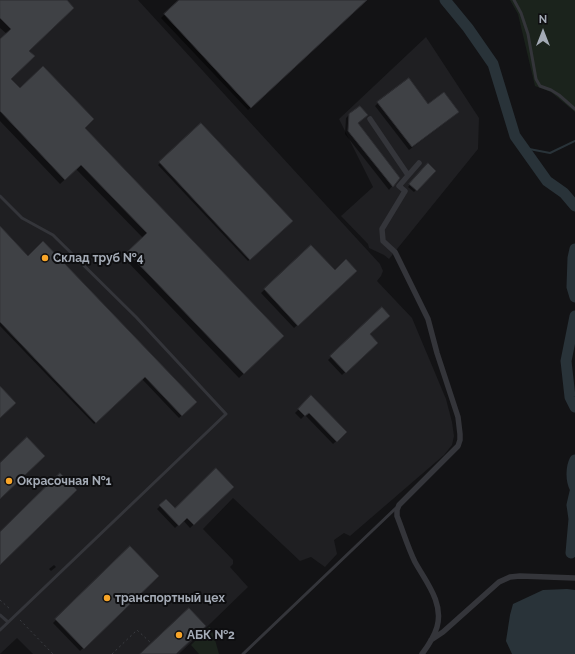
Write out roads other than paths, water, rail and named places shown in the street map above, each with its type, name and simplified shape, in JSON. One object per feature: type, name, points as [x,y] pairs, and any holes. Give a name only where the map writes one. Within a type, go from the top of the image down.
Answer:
[{"type":"street","points":[[370,119],[408,175]]},
{"type":"street","points":[[418,163],[399,186],[405,191],[382,229],[384,241],[395,252],[428,319],[437,353],[458,417],[460,434],[458,446],[399,505],[397,510],[397,516],[414,560],[437,602],[437,626],[431,640],[422,654]]},
{"type":"street","points":[[431,640],[443,632],[499,582],[510,577],[575,578]]},
{"type":"lane","points":[[514,0],[521,13],[528,34],[536,79],[540,86],[551,90],[575,109]]},
{"type":"lane","points":[[0,196],[22,218],[53,235],[136,317],[226,414],[0,630]]},
{"type":"lane","points":[[243,654],[399,505]]},
{"type":"lane","points":[[0,615],[8,622]]},
{"type":"waterway","points":[[445,0],[468,28],[493,64],[515,136],[547,181],[564,193],[575,206]]},
{"type":"waterway","points":[[524,148],[550,153],[575,141]]},
{"type":"waterway","points":[[575,249],[573,258],[572,287],[575,297]]},
{"type":"waterway","points":[[575,316],[566,361],[570,397],[575,407]]},
{"type":"waterway","points":[[575,460],[572,474],[575,488]]},
{"type":"waterway","points":[[571,553],[574,519],[572,505],[575,492]]},
{"type":"place","name":"Склад труб №4","points":[[45,258]]},
{"type":"place","name":"Окрасочная №1","points":[[9,481]]},
{"type":"place","name":"транспортный цех","points":[[107,598]]},
{"type":"place","name":"АБК №2","points":[[179,635]]}]
